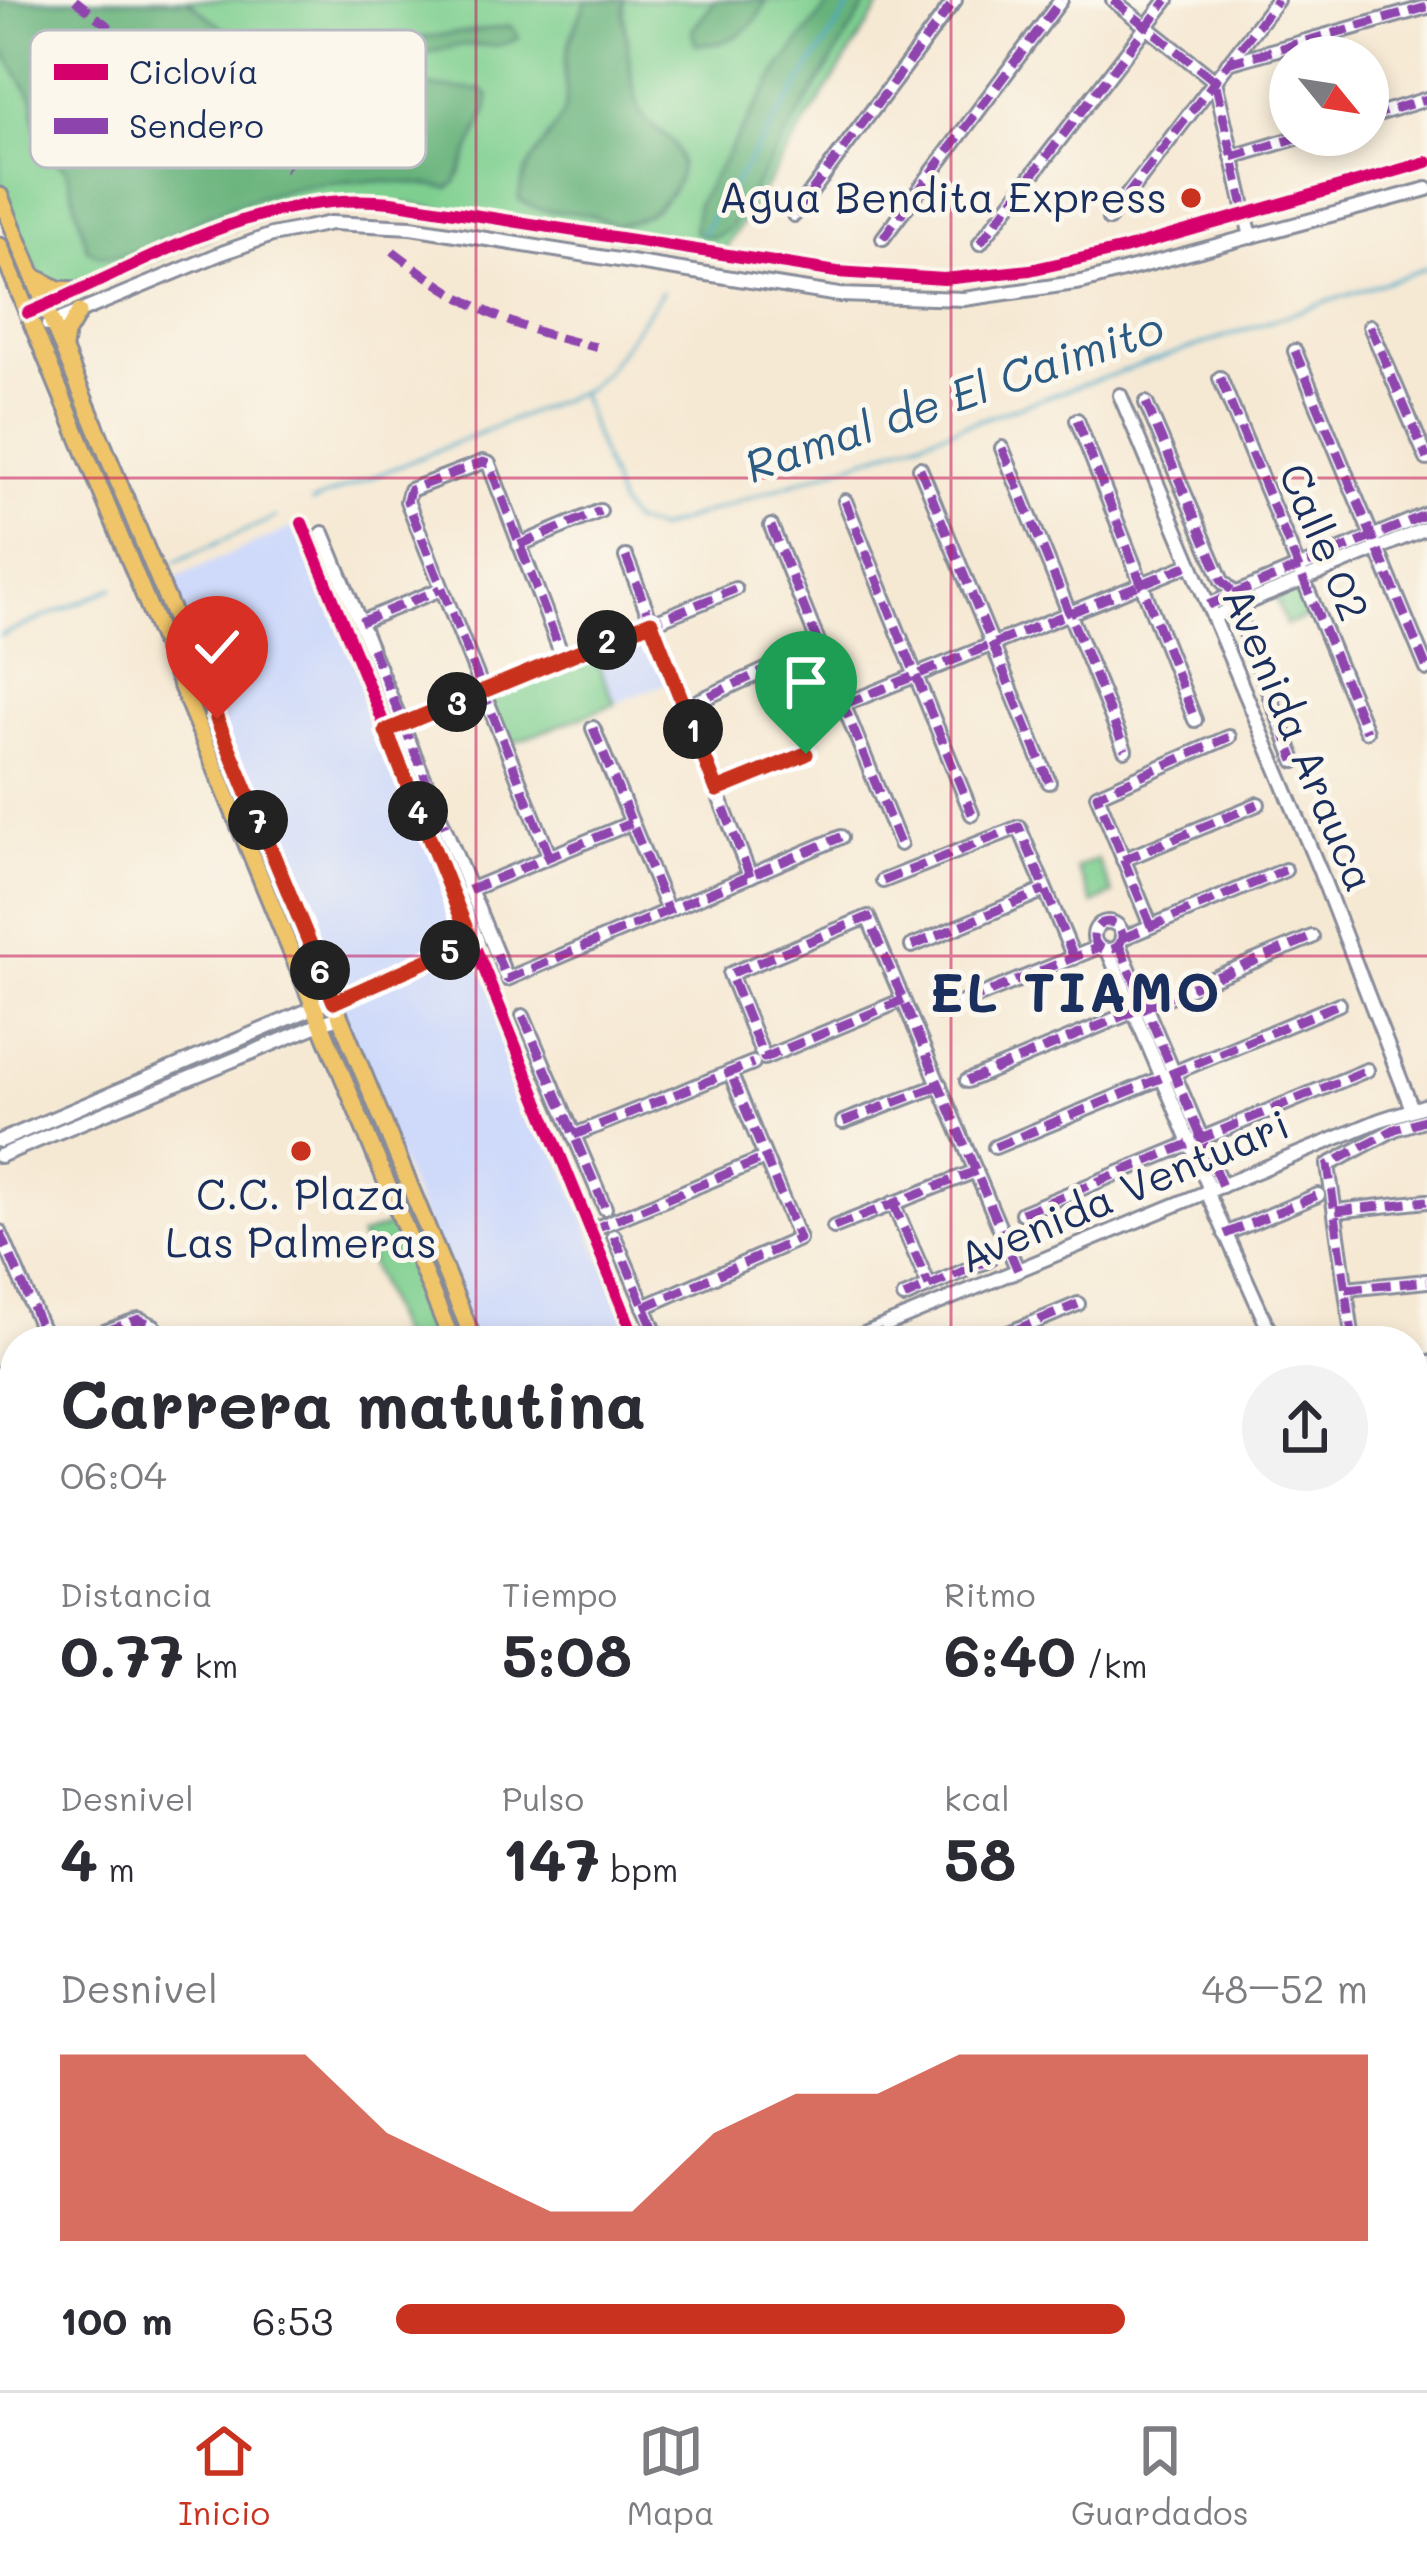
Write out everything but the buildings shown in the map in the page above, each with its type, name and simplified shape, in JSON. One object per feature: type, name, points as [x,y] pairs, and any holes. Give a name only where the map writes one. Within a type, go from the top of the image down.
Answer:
[{"type":"main road","points":[[0,196],[468,1326]]},
{"type":"main road","points":[[0,246],[446,1326]]},
{"type":"main road","points":[[33,276],[58,290],[79,290]]},
{"type":"main road","points":[[64,350],[65,334],[79,311]]},
{"type":"street","points":[[794,215],[955,0]]},
{"type":"street","points":[[883,238],[1061,0]]},
{"type":"street","points":[[1113,0],[1215,81],[1251,237]]},
{"type":"street","points":[[980,243],[1167,0]]},
{"type":"street","points":[[1109,219],[1276,0]]},
{"type":"street","points":[[1228,63],[1427,7]]},
{"type":"street","points":[[1389,110],[1427,99]]},
{"type":"street","points":[[1232,157],[1269,146]]},
{"type":"street","points":[[28,313],[245,220],[336,200],[411,204],[807,268],[922,278],[1049,266],[1427,162]]},
{"type":"street","points":[[35,331],[247,244],[331,223],[387,224],[790,288],[890,299],[964,299],[1049,290],[1427,189]]},
{"type":"street","points":[[1370,326],[1427,459]]},
{"type":"street","points":[[1295,351],[1427,669]]},
{"type":"street","name":"Calle 02","points":[[1220,378],[1366,730]]},
{"type":"street","name":"Avenida Arauca","points":[[1120,395],[1420,1107]]},
{"type":"street","points":[[1146,403],[1222,580],[1238,599],[1242,623],[1295,761]]},
{"type":"street","points":[[1077,420],[1195,720]]},
{"type":"street","points":[[1001,448],[1125,750]]},
{"type":"street","points":[[549,855],[407,501],[410,490],[482,461],[489,464],[563,658]]},
{"type":"street","points":[[920,468],[1049,782]]},
{"type":"street","points":[[845,501],[972,814]]},
{"type":"street","points":[[520,545],[600,512]]},
{"type":"street","points":[[1375,543],[1427,514]]},
{"type":"street","points":[[302,523],[630,1326]]},
{"type":"street","points":[[770,526],[900,844]]},
{"type":"street","points":[[1210,611],[1375,543],[1427,528]]},
{"type":"street","points":[[323,533],[507,979],[841,837]]},
{"type":"street","points":[[626,557],[750,876]]},
{"type":"street","points":[[845,704],[1191,564]]},
{"type":"street","points":[[360,622],[441,589]]},
{"type":"street","points":[[386,731],[734,589]]},
{"type":"street","points":[[685,707],[768,669]]},
{"type":"street","points":[[593,728],[668,911]]},
{"type":"street","points":[[1151,926],[1097,795],[1229,736]]},
{"type":"street","points":[[717,790],[806,754]]},
{"type":"street","points":[[1123,860],[1258,803]]},
{"type":"street","points":[[470,890],[631,823]]},
{"type":"street","points":[[883,881],[1019,827],[1074,958]]},
{"type":"street","points":[[940,1012],[1285,870]]},
{"type":"street","points":[[912,946],[1045,890]]},
{"type":"street","points":[[903,1000],[764,1058],[730,974],[868,917],[1018,1271]]},
{"type":"street","points":[[967,1081],[1312,937]]},
{"type":"street","points":[[0,1156],[77,1117],[337,1009],[471,941]]},
{"type":"street","points":[[1112,945],[1196,1142],[1225,1234],[1267,1326]]},
{"type":"street","points":[[995,1147],[1340,1004]]},
{"type":"street","points":[[523,1016],[605,1208]]},
{"type":"street","points":[[574,1136],[753,1063]]},
{"type":"street","points":[[1022,1213],[1367,1070]]},
{"type":"street","points":[[644,1307],[799,1239],[730,1072]]},
{"type":"street","points":[[843,1122],[940,1085]]},
{"type":"street","name":"Avenida Ventuari","points":[[899,1326],[1018,1271],[1420,1107]]},
{"type":"street","points":[[0,1142],[77,1117]]},
{"type":"street","points":[[1351,1326],[1330,1162],[1427,1120]]},
{"type":"street","points":[[591,1230],[765,1158]]},
{"type":"street","points":[[834,1227],[976,1171]]},
{"type":"street","points":[[1225,1234],[1318,1195]]},
{"type":"street","points":[[1336,1211],[1427,1201]]},
{"type":"street","points":[[893,1203],[929,1286]]},
{"type":"street","points":[[0,1232],[6,1263],[39,1326]]},
{"type":"street","points":[[614,1236],[652,1326]]},
{"type":"street","points":[[904,1297],[989,1260]]},
{"type":"street","points":[[1346,1289],[1427,1281]]},
{"type":"street","points":[[1025,1326],[1078,1304]]},
{"type":"street","points":[[120,1326],[139,1319],[154,1326]]},
{"type":"shaded area","points":[[302,523],[629,1326],[468,1326],[161,584]]},
{"type":"shaded area","points":[[651,622],[674,680],[615,704],[590,647]]},
{"type":"green space","points":[[0,0],[884,0],[722,254],[411,204],[280,209],[79,290],[43,283],[0,196]]},
{"type":"green space","points":[[0,0],[187,0],[227,30],[30,30],[30,94],[0,46]]},
{"type":"green space","points":[[587,0],[624,0],[640,110],[670,139],[680,158],[677,182],[670,193],[651,212],[627,223],[545,210],[519,199],[529,165],[564,110],[566,54]]},
{"type":"green space","points":[[716,0],[766,0],[755,20],[738,35],[718,43],[695,44],[692,30]]},
{"type":"green space","points":[[832,0],[869,0],[730,228],[712,237],[694,231],[698,202],[782,64]]},
{"type":"green space","points":[[511,26],[519,37],[499,45],[460,45],[428,53],[426,37]]},
{"type":"green space","points":[[426,87],[482,90],[489,96],[456,182],[449,188],[358,181],[300,187],[243,202],[133,253],[101,256],[87,249],[64,168],[426,168]]},
{"type":"green space","points":[[1302,588],[1313,615],[1286,625],[1276,598]]},
{"type":"green space","points":[[590,647],[615,704],[505,746],[483,691]]},
{"type":"green space","points":[[1097,859],[1113,894],[1093,904],[1077,868]]},
{"type":"green space","points":[[402,1220],[446,1326],[395,1326],[360,1236]]},
{"type":"waterway","points":[[702,233],[854,0]]},
{"type":"waterway","name":"Ramal de El Caimito","points":[[580,393],[620,506],[632,522],[658,529],[1427,268]]},
{"type":"waterway","points":[[312,502],[587,389],[605,372],[662,292]]},
{"type":"waterway","points":[[175,562],[276,517]]},
{"type":"waterway","points":[[0,636],[113,588]]},
{"type":"marked path","points":[[75,0],[113,30]]},
{"type":"marked path","points":[[794,215],[955,0]]},
{"type":"marked path","points":[[883,238],[1061,0]]},
{"type":"marked path","points":[[1113,0],[1215,81],[1246,215]]},
{"type":"marked path","points":[[980,243],[1167,0]]},
{"type":"marked path","points":[[1109,219],[1277,0]]},
{"type":"marked path","points":[[1228,63],[1427,7]]},
{"type":"marked path","points":[[1389,111],[1427,99]]},
{"type":"marked path","points":[[1232,157],[1269,146]]},
{"type":"marked path","points":[[393,251],[488,312],[596,347]]},
{"type":"marked path","points":[[1370,326],[1427,459]]},
{"type":"marked path","points":[[1295,351],[1427,669]]},
{"type":"marked path","points":[[1220,378],[1366,731]]},
{"type":"marked path","points":[[1146,403],[1222,581],[1237,599],[1295,761]]},
{"type":"marked path","points":[[1077,420],[1195,720]]},
{"type":"marked path","points":[[1002,448],[1125,750]]},
{"type":"marked path","points":[[549,855],[407,501],[410,490],[483,462],[489,464],[563,658]]},
{"type":"marked path","points":[[920,468],[1049,782]]},
{"type":"marked path","points":[[845,501],[972,814]]},
{"type":"marked path","points":[[519,545],[600,511]]},
{"type":"marked path","points":[[1208,605],[1427,514]]},
{"type":"marked path","points":[[771,526],[900,844]]},
{"type":"marked path","points":[[626,557],[750,876]]},
{"type":"marked path","points":[[845,704],[1191,564]]},
{"type":"marked path","points":[[360,622],[441,589]]},
{"type":"marked path","points":[[396,727],[735,589]]},
{"type":"marked path","points":[[372,648],[445,826]]},
{"type":"marked path","points":[[685,707],[768,669]]},
{"type":"marked path","points":[[593,728],[668,911]]},
{"type":"marked path","points":[[1151,926],[1097,795],[1229,737]]},
{"type":"marked path","points":[[717,791],[806,754]]},
{"type":"marked path","points":[[1123,860],[1258,804]]},
{"type":"marked path","points":[[469,890],[631,823]]},
{"type":"marked path","points":[[883,881],[1019,827],[1074,958]]},
{"type":"marked path","points":[[496,954],[507,979],[841,837]]},
{"type":"marked path","points":[[1123,938],[1285,870]]},
{"type":"marked path","points":[[912,946],[1045,890]]},
{"type":"marked path","points":[[903,1000],[764,1058],[730,974],[868,917],[1018,1271]]},
{"type":"marked path","points":[[1108,922],[1118,926],[1122,936],[1118,946],[1108,950],[1098,946],[1094,936],[1098,926],[1108,922]]},
{"type":"marked path","points":[[967,1081],[1312,937]]},
{"type":"marked path","points":[[1119,945],[1222,1186]]},
{"type":"marked path","points":[[940,1012],[1099,947]]},
{"type":"marked path","points":[[995,1147],[1339,1004]]},
{"type":"marked path","points":[[523,1016],[605,1208]]},
{"type":"marked path","points":[[574,1135],[753,1063]]},
{"type":"marked path","points":[[1022,1213],[1367,1070]]},
{"type":"marked path","points":[[644,1307],[799,1239],[730,1072]]},
{"type":"marked path","points":[[843,1122],[940,1085]]},
{"type":"marked path","points":[[1351,1326],[1328,1165],[1395,1129],[1427,1119]]},
{"type":"marked path","points":[[591,1230],[765,1158]]},
{"type":"marked path","points":[[834,1227],[976,1171]]},
{"type":"marked path","points":[[1225,1234],[1318,1195]]},
{"type":"marked path","points":[[1336,1211],[1427,1201]]},
{"type":"marked path","points":[[893,1203],[929,1286]]},
{"type":"marked path","points":[[0,1232],[41,1326]]},
{"type":"marked path","points":[[614,1236],[653,1326]]},
{"type":"marked path","points":[[904,1297],[989,1260]]},
{"type":"marked path","points":[[1346,1289],[1427,1281]]},
{"type":"marked path","points":[[1025,1326],[1078,1304]]},
{"type":"marked path","points":[[120,1326],[139,1319],[154,1326]]},
{"type":"cycle path","points":[[28,313],[204,234],[296,207],[343,201],[391,202],[837,272],[944,279],[1030,270],[1124,249],[1427,162]]},
{"type":"cycle path","points":[[302,523],[630,1326]]},
{"type":"place","name":"Agua Bendita Express","points":[[1191,198]]},
{"type":"place","name":"C.C. Plaza Las Palmeras","points":[[301,1151]]},
{"type":"district","name":"EL TIAMO","points":[[1076,993]]},
{"type":"route","points":[[217,719],[334,1002],[471,941],[386,731],[651,622],[717,790],[806,754]]}]
